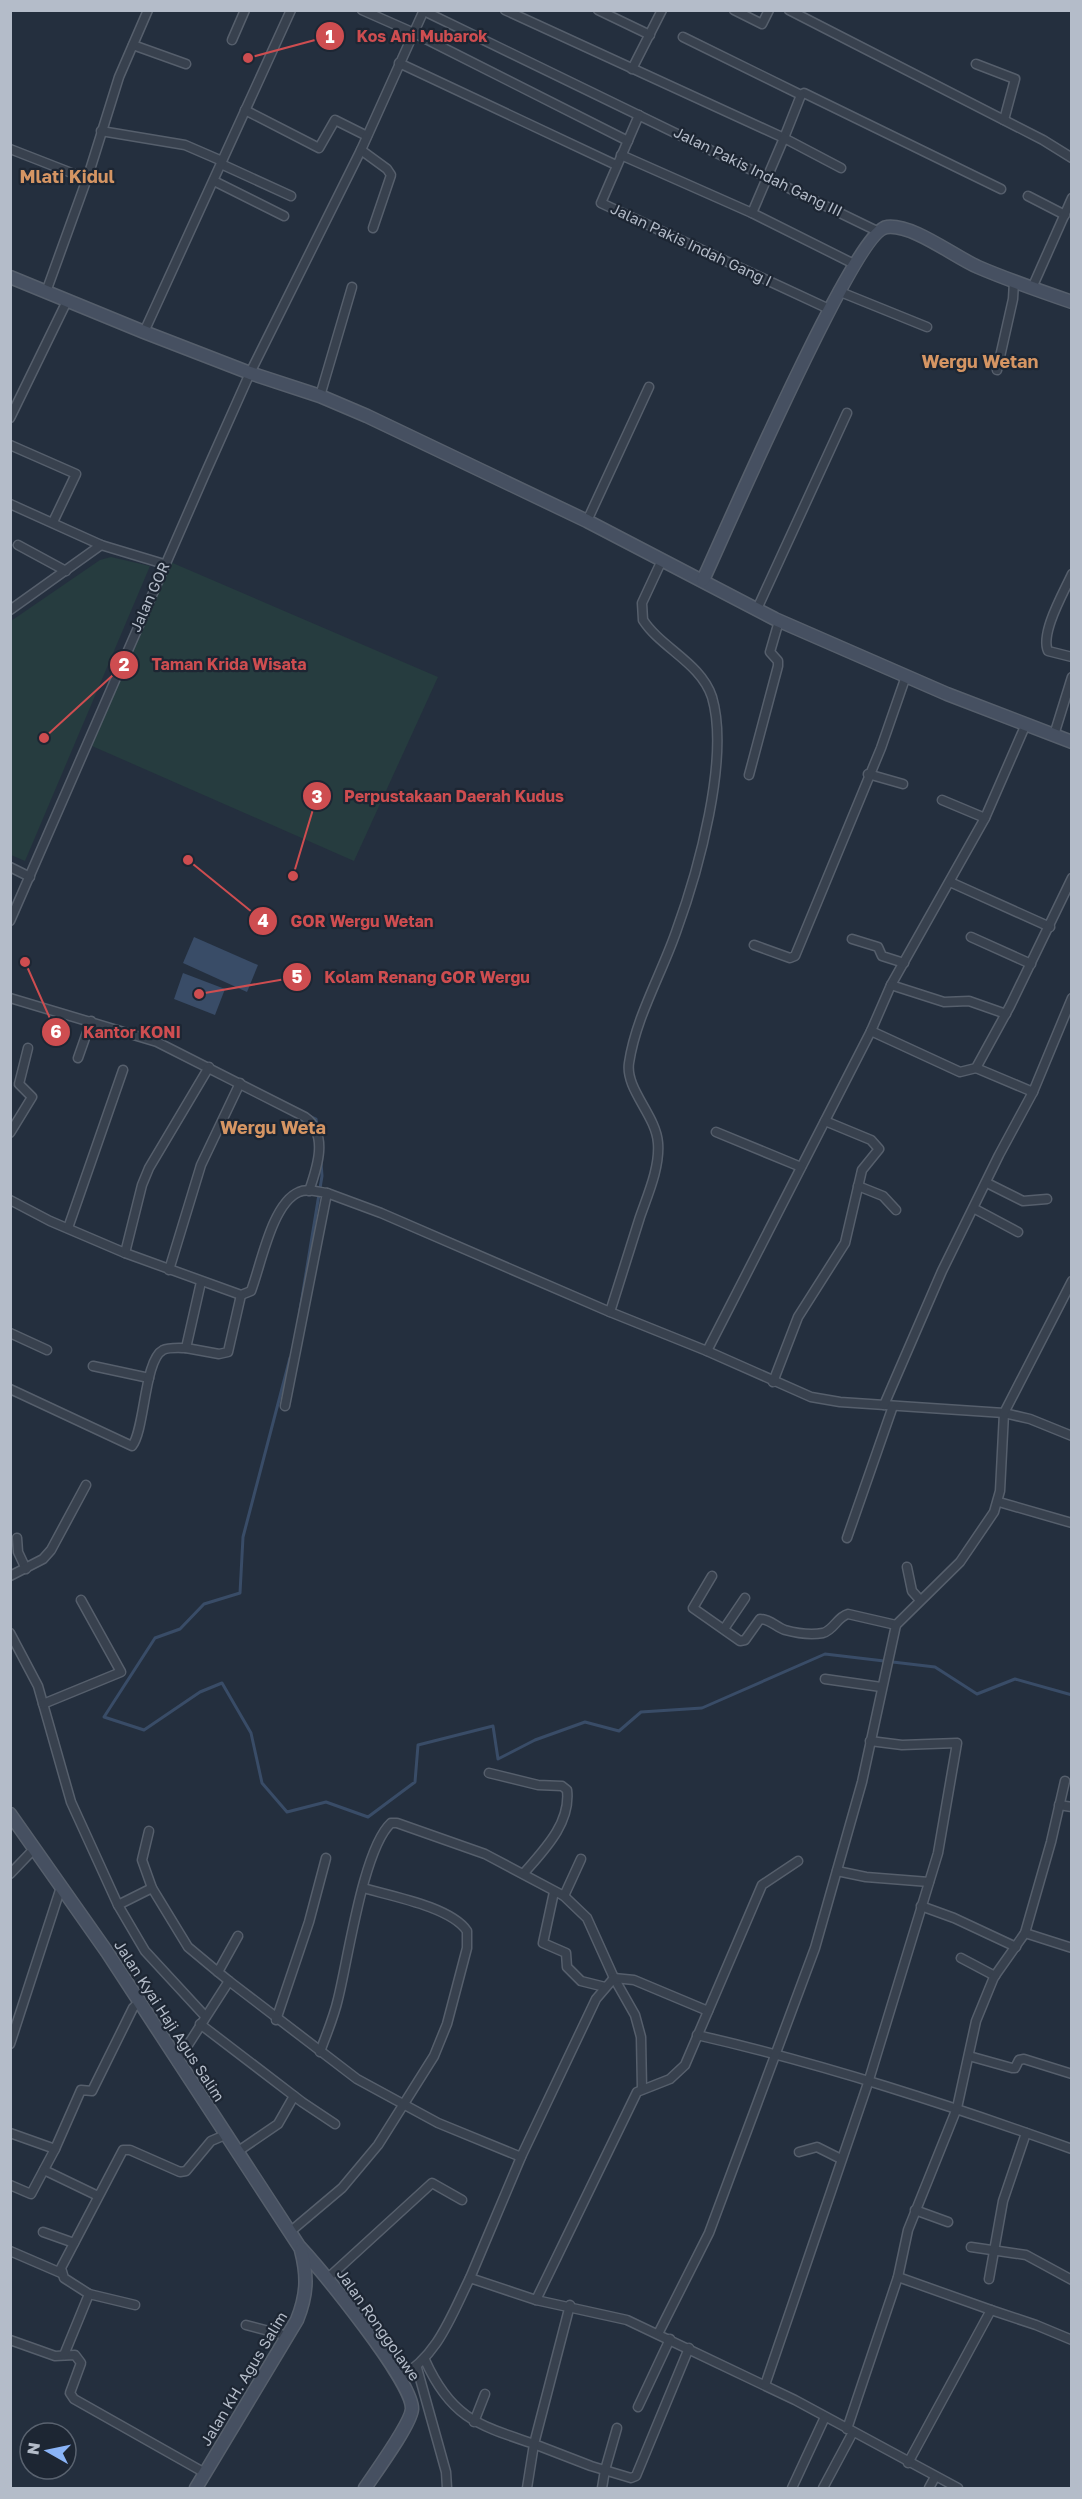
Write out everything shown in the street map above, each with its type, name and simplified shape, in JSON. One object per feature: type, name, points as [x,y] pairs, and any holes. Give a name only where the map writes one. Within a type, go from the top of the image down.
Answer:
[{"type":"street","points":[[46,292],[87,178],[118,80],[148,10]]},
{"type":"street","points":[[232,40],[245,10]]},
{"type":"street","points":[[144,332],[291,10]]},
{"type":"street","points":[[362,10],[414,33],[627,141]]},
{"type":"street","name":"Jalan GOR","points":[[10,921],[164,564],[250,373],[361,150],[424,10]]},
{"type":"street","name":"Jalan Pakis Indah Gang III","points":[[424,10],[770,176],[877,231]]},
{"type":"street","points":[[505,10],[784,138],[841,168]]},
{"type":"street","points":[[598,10],[650,35]]},
{"type":"street","points":[[632,69],[662,10]]},
{"type":"street","points":[[734,10],[762,24],[769,10]]},
{"type":"street","points":[[789,10],[1004,120],[1071,158]]},
{"type":"street","points":[[683,38],[801,95],[806,93],[1001,189]]},
{"type":"street","points":[[133,45],[186,64]]},
{"type":"street","points":[[399,63],[616,165]]},
{"type":"street","points":[[976,64],[1015,79],[1004,120]]},
{"type":"street","points":[[752,213],[770,176],[801,95]]},
{"type":"street","points":[[245,110],[319,148],[335,120],[367,136]]},
{"type":"street","name":"Jalan Pakis Indah Gang I","points":[[639,114],[601,200],[602,204],[829,309]]},
{"type":"street","points":[[101,131],[185,145],[291,196]]},
{"type":"street","points":[[10,149],[87,178]]},
{"type":"street","points":[[361,150],[387,169],[391,176],[373,228]]},
{"type":"street","points":[[621,155],[752,213],[854,264]]},
{"type":"street","points":[[214,181],[284,216]]},
{"type":"street","points":[[1028,196],[1065,215]]},
{"type":"street","points":[[1032,288],[1071,198]]},
{"type":"street","points":[[703,580],[829,309],[854,264],[877,231],[884,227],[905,229],[976,266],[1071,302]]},
{"type":"street","points":[[10,277],[250,373],[320,396],[587,521],[779,621],[906,676],[1071,742]]},
{"type":"street","points":[[997,370],[1013,299],[1014,281]]},
{"type":"street","points":[[320,396],[352,287]]},
{"type":"street","points":[[838,291],[927,327]]},
{"type":"street","points":[[10,417],[67,301]]},
{"type":"street","points":[[587,521],[649,387]]},
{"type":"street","points":[[757,609],[847,413]]},
{"type":"street","points":[[10,445],[76,474],[53,522]]},
{"type":"street","points":[[10,504],[101,545],[164,564]]},
{"type":"street","points":[[18,545],[66,571]]},
{"type":"street","points":[[10,610],[101,545]]},
{"type":"street","points":[[610,1312],[652,1181],[659,1144],[656,1126],[631,1081],[628,1067],[650,995],[677,931],[693,876],[719,752],[711,696],[692,666],[643,620],[642,603],[662,560]]},
{"type":"street","points":[[1071,574],[1048,629],[1046,643],[1050,651],[1071,657]]},
{"type":"street","points":[[748,775],[778,666],[770,650],[779,621]]},
{"type":"street","points":[[754,945],[790,958],[795,956],[906,676]]},
{"type":"street","points":[[1054,735],[1071,677]]},
{"type":"street","points":[[707,1352],[871,1031],[891,985],[985,818],[1026,724]]},
{"type":"street","points":[[868,774],[903,784]]},
{"type":"street","points":[[942,800],[985,818]]},
{"type":"street","points":[[10,867],[30,876]]},
{"type":"street","points":[[976,1068],[1050,927],[1071,878]]},
{"type":"street","points":[[950,882],[1050,927]]},
{"type":"street","points":[[970,937],[1031,964]]},
{"type":"street","points":[[852,939],[878,947],[882,956],[904,963]]},
{"type":"street","points":[[891,985],[944,1002],[969,1001],[1006,1014]]},
{"type":"street","points":[[10,998],[157,1042],[284,1105],[315,1125],[319,1157],[311,1191]]},
{"type":"street","points":[[884,1405],[942,1271],[1033,1092],[1071,998]]},
{"type":"street","points":[[78,1058],[91,1021]]},
{"type":"street","points":[[871,1031],[960,1072],[976,1068],[1033,1092]]},
{"type":"street","points":[[10,1133],[32,1097],[19,1084],[28,1048]]},
{"type":"street","points":[[125,1252],[142,1185],[149,1168],[208,1067]]},
{"type":"street","points":[[68,1228],[123,1070]]},
{"type":"street","points":[[169,1270],[201,1165],[240,1083]]},
{"type":"street","points":[[772,1382],[798,1317],[845,1243],[862,1170],[879,1149],[876,1144],[825,1121]]},
{"type":"street","points":[[716,1132],[801,1167]]},
{"type":"street","points":[[987,1183],[1023,1201],[1047,1199]]},
{"type":"street","points":[[858,1186],[883,1196],[896,1210]]},
{"type":"street","points":[[10,1200],[125,1252],[241,1295],[251,1291],[269,1236],[284,1206],[297,1192],[325,1193],[381,1213],[811,1397],[894,1406],[1004,1413],[1030,1419],[1071,1436]]},
{"type":"street","points":[[285,1406],[325,1193]]},
{"type":"street","points":[[975,1209],[1018,1232]]},
{"type":"street","points":[[658,2334],[709,2233],[815,1948],[862,1782],[896,1625],[960,1562],[999,1502],[1004,1413],[1071,1281]]},
{"type":"street","points":[[186,1348],[201,1282]]},
{"type":"street","points":[[10,1389],[132,1446],[137,1438],[149,1378],[162,1350],[186,1348],[219,1354],[228,1352],[241,1295]]},
{"type":"street","points":[[10,1333],[47,1350]]},
{"type":"street","points":[[93,1366],[149,1378]]},
{"type":"street","points":[[847,1538],[894,1406]]},
{"type":"street","points":[[10,1576],[43,1559],[51,1550],[86,1485]]},
{"type":"street","points":[[999,1502],[1071,1523]]},
{"type":"street","points":[[17,1538],[18,1552],[26,1569]]},
{"type":"street","points":[[907,1567],[912,1591],[920,1600]]},
{"type":"street","points":[[712,1576],[693,1608],[742,1641],[760,1619],[772,1622],[785,1630],[814,1634],[830,1630],[842,1616],[848,1614],[896,1625]]},
{"type":"street","points":[[723,1629],[745,1598]]},
{"type":"street","points":[[43,1704],[121,1672],[81,1600]]},
{"type":"street","points":[[10,1633],[38,1686],[71,1802],[118,1905],[145,1950],[203,2020],[294,2096],[335,2124]]},
{"type":"street","points":[[825,1679],[881,1687]]},
{"type":"street","points":[[765,2385],[868,2083],[938,1852],[957,1743],[902,1745],[870,1741]]},
{"type":"street","points":[[489,1773],[538,1785],[562,1786],[567,1790],[566,1808],[555,1835],[524,1873]]},
{"type":"street","points":[[823,2488],[850,2431],[898,2277],[908,2229],[957,2108],[976,2021],[995,1976],[1025,1933],[1065,1781]]},
{"type":"street","points":[[1059,1805],[1071,1807]]},
{"type":"street","name":"Jalan Kyai Haji Agus Salim","points":[[10,1814],[140,2001],[177,2062],[299,2246]]},
{"type":"street","points":[[320,2052],[338,2003],[351,1931],[363,1888],[380,1842],[391,1823],[465,1845],[524,1873],[564,1896],[587,1918],[614,1978],[635,2015],[641,2037],[642,2088]]},
{"type":"street","points":[[149,1831],[142,1860],[152,1888],[188,1947],[276,2019],[357,2079],[438,2123],[521,2157]]},
{"type":"street","points":[[10,1874],[34,1849]]},
{"type":"street","points":[[276,2019],[309,1922],[326,1858]]},
{"type":"street","points":[[564,1896],[581,1859]]},
{"type":"street","points":[[536,2300],[631,2103],[642,2088],[670,2079],[685,2065],[762,1885],[798,1861]]},
{"type":"street","points":[[837,1871],[866,1877],[929,1882]]},
{"type":"street","points":[[10,2044],[61,1887]]},
{"type":"street","points":[[118,1905],[152,1888]]},
{"type":"street","points":[[291,2231],[342,2188],[378,2145],[434,2056],[447,2024],[467,1948],[467,1931],[458,1922],[428,1907],[363,1888]]},
{"type":"street","points":[[554,1892],[543,1943],[566,1953],[567,1967],[581,1981],[605,1987]]},
{"type":"street","points":[[921,1906],[954,1918],[1016,1947]]},
{"type":"street","points":[[1025,1933],[1071,1948]]},
{"type":"street","points":[[218,1972],[238,1936]]},
{"type":"street","points":[[961,1958],[995,1976]]},
{"type":"street","points":[[614,1978],[634,1980],[708,2011]]},
{"type":"street","points":[[399,2378],[417,2368],[442,2336],[470,2278],[521,2157],[596,1999],[614,1978]]},
{"type":"street","points":[[177,2062],[229,1981]]},
{"type":"street","points":[[10,2185],[30,2194],[55,2149],[81,2091],[93,2091],[133,2008],[140,2001]]},
{"type":"street","points":[[698,2035],[775,2053],[868,2083],[957,2108],[1071,2149]]},
{"type":"street","points":[[969,2056],[1012,2068],[1015,2068],[1019,2060],[1024,2059],[1071,2074]]},
{"type":"street","points":[[237,2152],[278,2124],[294,2096]]},
{"type":"street","points":[[10,2133],[55,2149]]},
{"type":"street","points":[[989,2279],[1003,2201],[1026,2133]]},
{"type":"street","points":[[62,2274],[61,2268],[124,2149],[180,2172],[186,2171],[211,2141],[225,2135]]},
{"type":"street","points":[[799,2152],[817,2147],[841,2159]]},
{"type":"street","points":[[44,2170],[98,2196]]},
{"type":"street","points":[[328,2278],[432,2183],[462,2200]]},
{"type":"street","points":[[915,2210],[948,2222]]},
{"type":"street","points":[[43,2232],[74,2243]]},
{"type":"street","name":"Jalan Ronggolawe","points":[[299,2246],[328,2278],[399,2378],[410,2399],[412,2410],[365,2488]]},
{"type":"street","name":"Jalan KH. Agus Salim","points":[[196,2488],[288,2336],[305,2300],[308,2281],[299,2246]]},
{"type":"street","points":[[971,2247],[1026,2255],[1071,2280]]},
{"type":"street","points":[[10,2251],[62,2274],[89,2294],[135,2305]]},
{"type":"street","points":[[898,2277],[1036,2325],[1071,2340]]},
{"type":"street","points":[[470,2278],[536,2300],[570,2305],[627,2320],[765,2385],[958,2488]]},
{"type":"street","points":[[64,2355],[89,2294]]},
{"type":"street","points":[[527,2488],[534,2444],[570,2305]]},
{"type":"street","points":[[909,2463],[991,2310]]},
{"type":"street","points":[[246,2325],[288,2336]]},
{"type":"street","points":[[638,2407],[670,2339]]},
{"type":"street","points":[[10,2340],[55,2356],[75,2355],[81,2363],[70,2393],[74,2399],[205,2473]]},
{"type":"street","points":[[425,2360],[440,2387],[474,2422],[631,2478],[636,2476],[689,2348]]},
{"type":"street","points":[[417,2368],[446,2472],[447,2488]]},
{"type":"street","points":[[474,2422],[485,2394]]},
{"type":"street","points":[[792,2488],[825,2417]]},
{"type":"street","points":[[602,2488],[604,2470],[618,2428]]},
{"type":"street","points":[[929,2488],[935,2477]]},
{"type":"green space","points":[[111,557],[150,566],[25,861],[11,855],[11,621],[100,560]]},
{"type":"green space","points":[[168,561],[438,677],[354,861],[92,746]]},
{"type":"water","points":[[194,937],[258,965],[247,992],[183,963]]},
{"type":"water","points":[[183,973],[225,989],[215,1015],[174,999]]},
{"type":"waterway","points":[[307,1115],[316,1119],[317,1126]]},
{"type":"waterway","points":[[300,1310],[322,1176],[321,1162]]},
{"type":"waterway","points":[[290,1358],[243,1537],[240,1593],[204,1604],[180,1629],[155,1638],[104,1717],[144,1730],[200,1692],[222,1683],[251,1733],[262,1783],[287,1812],[326,1802],[368,1817],[415,1782],[418,1745],[493,1726],[498,1759],[535,1740],[585,1722],[619,1731],[641,1712],[702,1708],[825,1654],[935,1667],[977,1694],[1015,1679],[1072,1695]]},
{"type":"place","name":"Kos Ani Mubarok","points":[[248,58]]},
{"type":"place","name":"Taman Krida Wisata","points":[[44,738]]},
{"type":"place","name":"GOR Wergu Wetan","points":[[188,860]]},
{"type":"place","name":"Perpustakaan Daerah Kudus","points":[[293,876]]},
{"type":"place","name":"Kantor KONI","points":[[25,962]]},
{"type":"place","name":"Kolam Renang GOR Wergu","points":[[199,994]]},
{"type":"district","name":"Mlati Kidul","points":[[67,177]]},
{"type":"district","name":"Wergu Wetan","points":[[980,362]]},
{"type":"district","name":"Wergu Weta","points":[[273,1128]]}]
